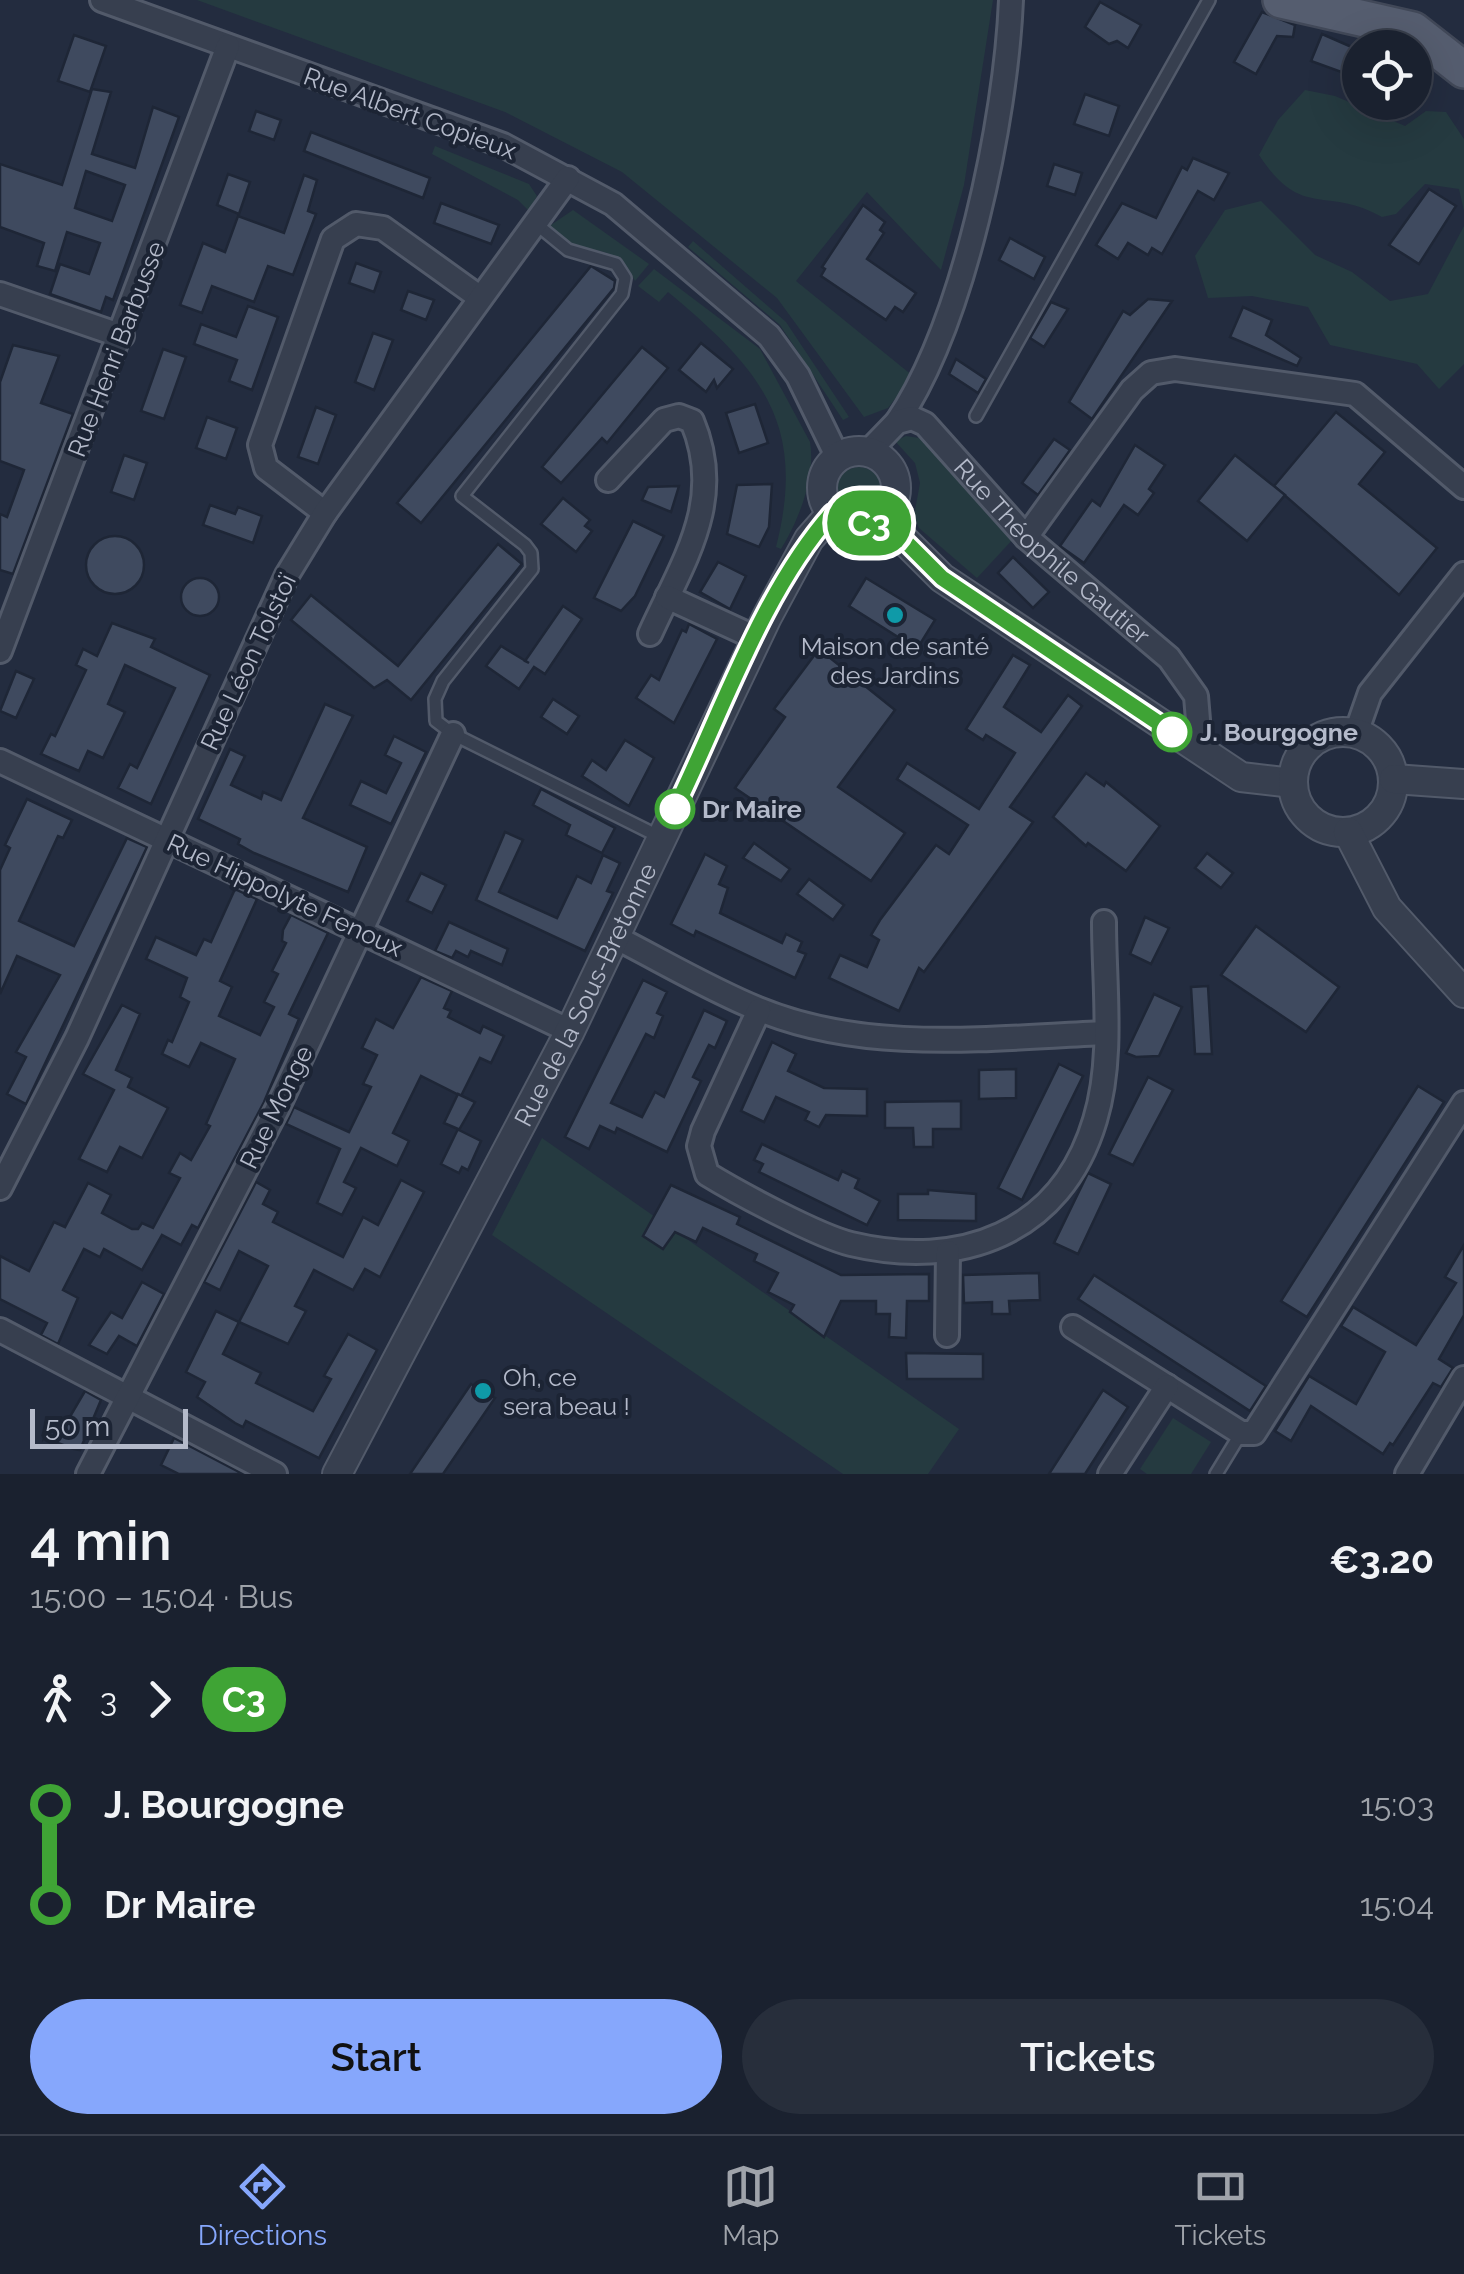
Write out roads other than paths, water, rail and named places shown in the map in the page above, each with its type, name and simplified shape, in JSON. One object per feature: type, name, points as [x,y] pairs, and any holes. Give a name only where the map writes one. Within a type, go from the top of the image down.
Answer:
[{"type":"main road","points":[[1281,0],[1413,30],[1464,70]]},
{"type":"street","name":"Rue Albert Copieux","points":[[102,0],[503,145],[612,204],[769,336],[798,376],[838,458]]},
{"type":"street","points":[[868,452],[887,465],[896,486],[890,507],[881,517],[858,525],[832,513],[822,484],[838,458],[868,452],[897,422],[920,389],[944,332],[988,156],[1010,40],[1011,0]]},
{"type":"street","name":"Rue Henri Barbusse","points":[[0,651],[122,336],[228,46]]},
{"type":"street","name":"Rue Léon Tolstoï","points":[[0,1188],[77,1038],[287,574],[325,513],[568,178]]},
{"type":"street","points":[[325,513],[266,468],[260,444],[333,240],[356,224],[370,223],[479,297]]},
{"type":"street","points":[[0,294],[122,336]]},
{"type":"street","points":[[1026,537],[1132,390],[1151,374],[1175,369],[1354,394],[1464,487]]},
{"type":"street","points":[[608,480],[664,420],[679,416],[692,421],[704,450],[708,487],[701,516],[650,634]]},
{"type":"street","name":"Rue Théophile Gautier","points":[[897,422],[912,418],[925,424],[1026,537],[1168,658],[1196,696],[1198,720],[1190,744]]},
{"type":"street","name":"Rue de la Sous-Bretonne","points":[[337,1474],[570,1030],[756,638],[809,539],[832,513]]},
{"type":"street","points":[[881,517],[942,578],[1241,777],[1293,783]]},
{"type":"street","points":[[1356,733],[1370,693],[1464,574]]},
{"type":"street","points":[[667,597],[756,638]]},
{"type":"street","points":[[1340,732],[1356,733],[1382,750],[1394,780],[1386,809],[1363,828],[1348,832],[1316,824],[1296,799],[1293,783],[1295,768],[1312,742],[1340,732]]},
{"type":"street","name":"Rue Monge","points":[[88,1474],[277,1109],[454,734]]},
{"type":"street","name":"Rue Hippolyte Fenoux","points":[[0,761],[570,1030]]},
{"type":"street","points":[[1394,780],[1464,784]]},
{"type":"street","points":[[1348,832],[1387,908],[1464,993]]},
{"type":"street","points":[[759,1010],[703,1131],[699,1146],[707,1174],[849,1244],[948,1252],[990,1242],[1024,1226],[1076,1164],[1095,1121],[1104,1076],[1104,922]]},
{"type":"street","points":[[615,936],[759,1010],[846,1034],[930,1040],[1104,1033]]},
{"type":"street","points":[[1073,1327],[1241,1434],[1254,1433],[1464,1103]]},
{"type":"street","points":[[947,1336],[948,1252]]},
{"type":"street","points":[[0,1330],[276,1474]]},
{"type":"street","points":[[1406,1474],[1464,1378]]},
{"type":"street","points":[[1110,1474],[1167,1386]]},
{"type":"lane","points":[[976,416],[1210,0]]},
{"type":"lane","points":[[535,222],[568,250],[616,264],[625,278],[622,294],[462,496],[525,545],[531,553],[532,569],[528,580],[443,681],[435,698],[436,720],[454,734],[662,838]]},
{"type":"lane","points":[[1216,1474],[1241,1434]]},
{"type":"place","name":"Maison de santé des Jardins","points":[[895,615]]},
{"type":"place","name":"J. Bourgogne","points":[[1172,732]]},
{"type":"place","name":"Dr Maire","points":[[675,809]]},
{"type":"place","name":"Oh, ce sera beau !","points":[[483,1391]]}]
